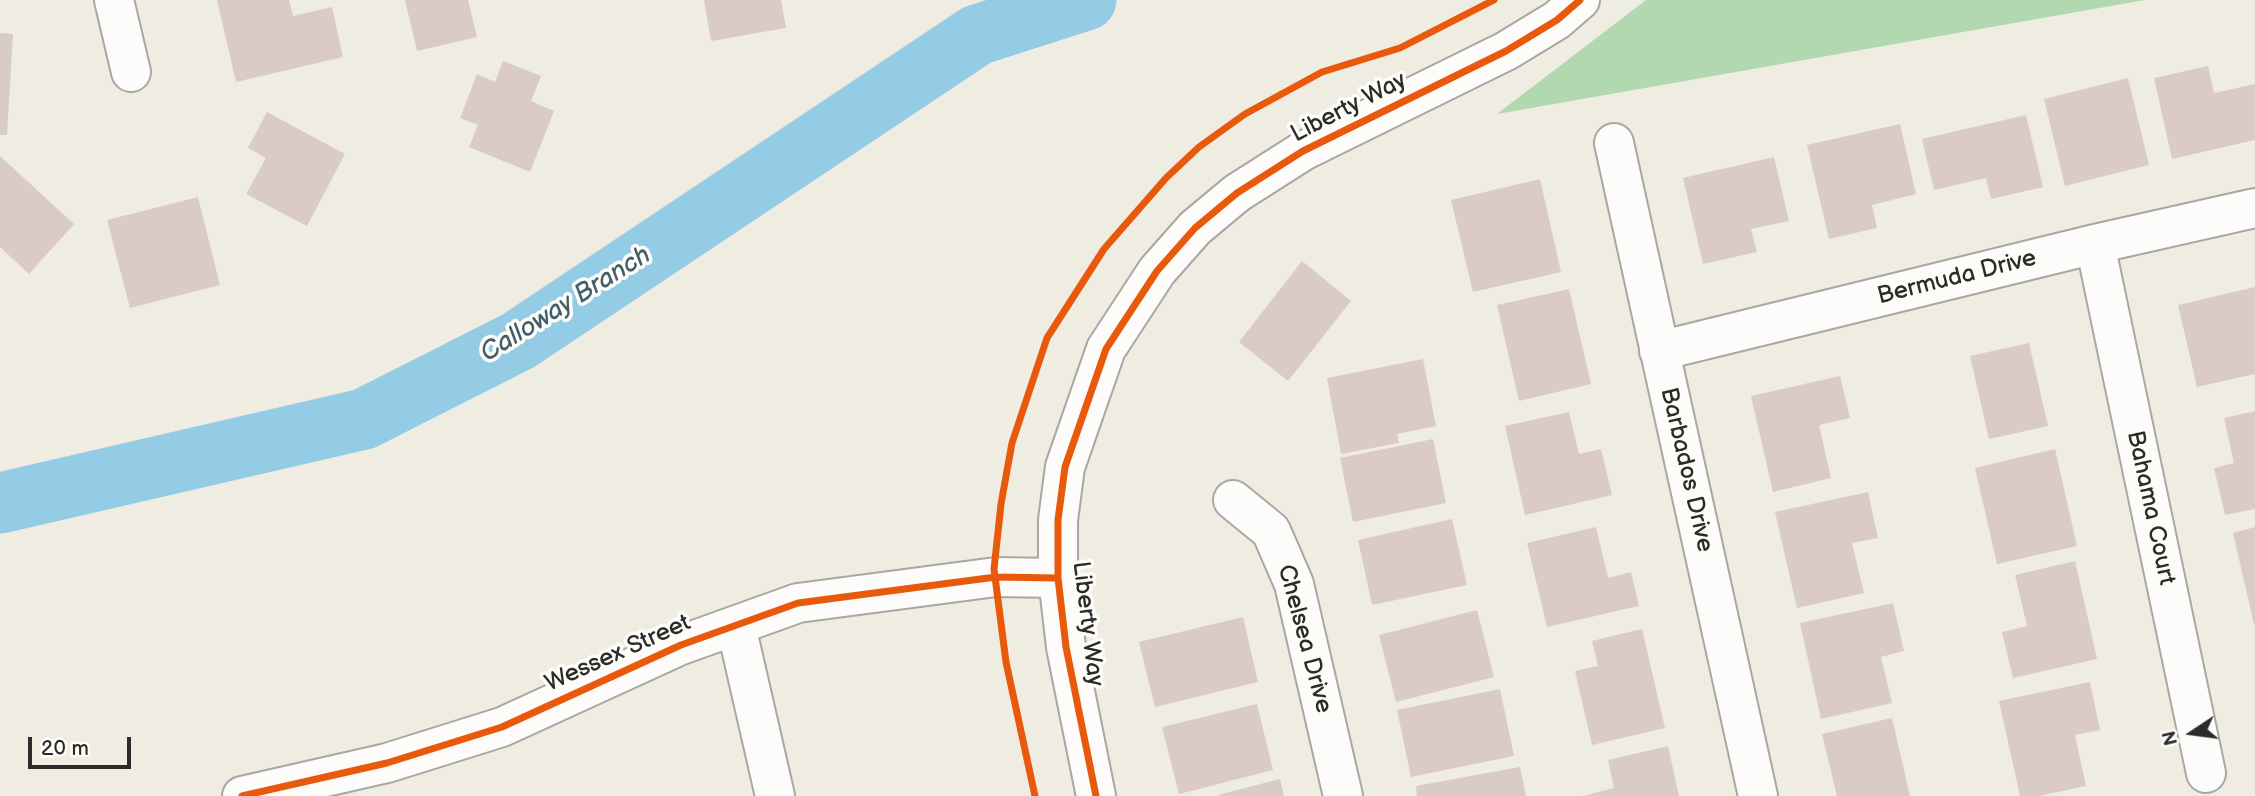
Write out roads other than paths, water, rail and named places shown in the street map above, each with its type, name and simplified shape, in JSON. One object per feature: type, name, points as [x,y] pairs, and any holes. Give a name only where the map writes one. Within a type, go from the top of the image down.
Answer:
[{"type":"street","points":[[114,0],[131,72]]},
{"type":"street","name":"Liberty Way","points":[[1096,796],[1066,647],[1058,578],[1058,520],[1065,467],[1106,349],[1164,262],[1195,228],[1248,186],[1303,151],[1506,51],[1557,20],[1580,0]]},
{"type":"street","name":"Barbados Drive","points":[[1614,143],[1758,796]]},
{"type":"street","name":"Bermuda Drive","points":[[1659,351],[2095,244],[2255,208]]},
{"type":"street","name":"Bahama Court","points":[[2095,244],[2206,773]]},
{"type":"street","name":"Chelsea Drive","points":[[1233,500],[1271,531],[1294,584],[1343,796]]},
{"type":"street","name":"Wessex Street","points":[[242,796],[282,792],[502,727],[681,645],[798,603],[996,577],[1058,578]]},
{"type":"street","points":[[736,626],[775,796]]},
{"type":"waterway","name":"Calloway Branch","points":[[0,503],[364,419],[518,341],[977,35],[1086,0]]}]
